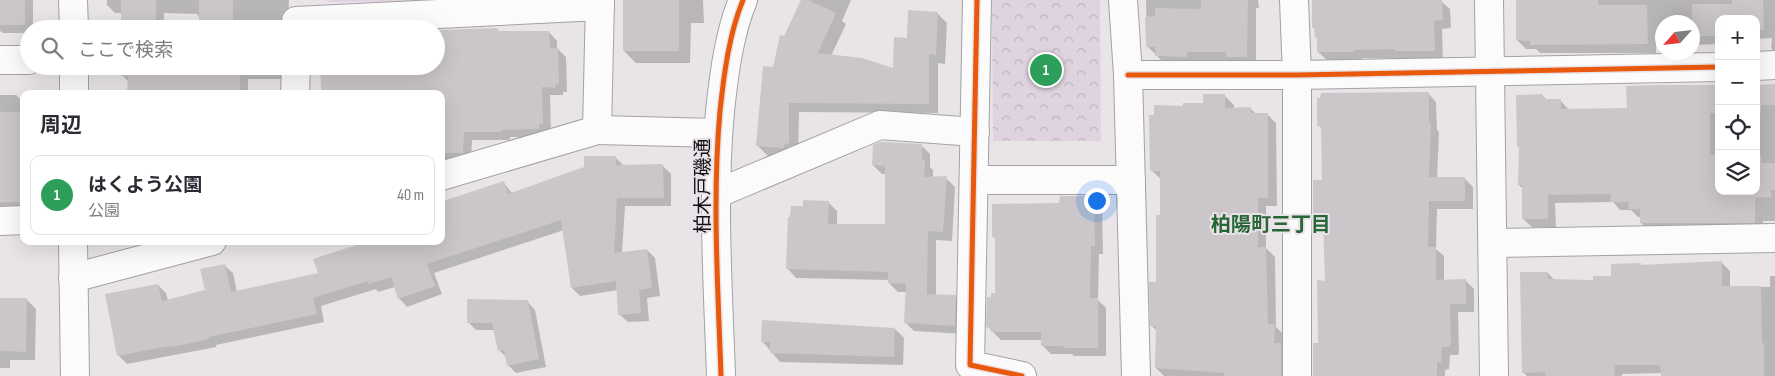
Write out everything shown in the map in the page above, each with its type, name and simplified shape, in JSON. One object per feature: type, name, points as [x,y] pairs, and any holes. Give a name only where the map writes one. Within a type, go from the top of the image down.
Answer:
[{"type":"street","points":[[73,0],[74,20]]},
{"type":"street","name":"柏木戸磯通","points":[[720,376],[716,194],[717,133],[723,77],[743,0]]},
{"type":"street","points":[[977,0],[970,365],[1022,376]]},
{"type":"street","points":[[1123,0],[1128,75],[1136,376]]},
{"type":"street","points":[[1294,0],[1297,74],[1297,376]]},
{"type":"street","points":[[1489,0],[1494,376]]},
{"type":"street","points":[[296,16],[600,3],[597,130]]},
{"type":"street","points":[[0,60],[20,60]]},
{"type":"street","points":[[1128,75],[1297,74],[1715,66]]},
{"type":"street","points":[[1760,66],[1775,66]]},
{"type":"street","points":[[74,75],[74,90]]},
{"type":"street","points":[[295,90],[296,75]]},
{"type":"street","points":[[716,194],[880,125],[975,132]]},
{"type":"street","points":[[445,175],[597,130],[717,133]]},
{"type":"street","points":[[974,180],[1131,180]]},
{"type":"street","points":[[0,221],[20,220]]},
{"type":"street","points":[[1493,242],[1775,238]]},
{"type":"street","points":[[73,245],[75,376]]},
{"type":"street","points":[[74,278],[197,245]]},
{"type":"green space","points":[[326,0],[573,0],[329,2]]},
{"type":"green space","points":[[992,0],[1100,0],[1101,141],[993,141]]},
{"type":"building","points":[[0,0],[25,0],[25,20],[20,20],[20,25],[0,25]]},
{"type":"building","points":[[121,0],[156,0],[156,20],[121,20]]},
{"type":"building","points":[[199,0],[233,0],[233,20],[199,20]]},
{"type":"building","points":[[623,0],[679,0],[679,51],[623,51]]},
{"type":"building","points":[[801,0],[808,0],[836,13],[818,53],[862,58],[893,68],[894,37],[907,38],[908,10],[938,12],[936,55],[929,54],[929,104],[789,103],[789,144],[785,143],[784,148],[756,146],[763,66],[773,67],[780,35],[784,36]]},
{"type":"building","points":[[1201,0],[1248,0],[1247,57],[1226,57],[1226,52],[1187,52],[1187,57],[1155,56],[1155,47],[1146,47],[1145,17],[1155,16],[1155,8],[1201,9]]},
{"type":"building","points":[[1312,0],[1442,0],[1443,20],[1434,21],[1435,51],[1395,51],[1395,49],[1317,52],[1317,38],[1315,38],[1314,28],[1312,28]]},
{"type":"building","points":[[1516,0],[1598,0],[1598,5],[1647,5],[1648,44],[1530,45],[1530,41],[1516,40]]},
{"type":"building","points":[[1732,0],[1763,0],[1764,30],[1760,30],[1760,15],[1715,15],[1715,36],[1700,36],[1700,15],[1692,15],[1692,4],[1732,4]]},
{"type":"building","points":[[497,28],[497,31],[549,31],[550,48],[558,48],[559,84],[555,85],[555,88],[542,87],[543,124],[539,124],[539,129],[502,130],[502,132],[464,132],[463,153],[445,153],[445,90],[321,90],[320,75],[445,75],[445,30]]},
{"type":"building","points":[[240,75],[240,90],[127,90],[128,76],[121,76]]},
{"type":"building","points":[[1775,84],[1775,105],[1761,105],[1761,113],[1760,113],[1760,85]]},
{"type":"building","points":[[1715,85],[1715,113],[1710,113],[1710,155],[1715,155],[1715,195],[1760,195],[1760,155],[1761,163],[1775,163],[1775,190],[1771,190],[1771,197],[1755,198],[1755,223],[1640,223],[1640,209],[1629,209],[1628,202],[1610,202],[1611,194],[1548,195],[1548,219],[1522,219],[1522,185],[1518,185],[1519,147],[1517,147],[1516,95],[1543,94],[1543,99],[1561,99],[1561,109],[1627,108],[1626,86]]},
{"type":"building","points":[[1429,92],[1429,123],[1431,123],[1429,177],[1465,177],[1465,201],[1429,201],[1428,247],[1436,247],[1436,280],[1466,279],[1466,304],[1450,304],[1450,347],[1442,347],[1441,362],[1437,362],[1437,376],[1313,376],[1313,343],[1318,343],[1317,280],[1325,281],[1323,217],[1313,217],[1313,180],[1322,180],[1321,126],[1317,126],[1317,98],[1320,98],[1321,93]]},
{"type":"building","points":[[1203,94],[1225,94],[1225,108],[1251,107],[1251,113],[1268,113],[1268,198],[1258,198],[1258,247],[1266,247],[1268,324],[1275,324],[1274,343],[1281,343],[1281,376],[1224,376],[1224,373],[1155,368],[1156,326],[1150,326],[1149,282],[1156,282],[1156,215],[1160,215],[1160,171],[1150,171],[1149,115],[1154,115],[1154,105],[1183,106],[1183,103],[1203,103]]},
{"type":"building","points":[[0,112],[20,112],[20,202],[0,202]]},
{"type":"building","points":[[881,142],[922,144],[922,160],[925,160],[924,177],[947,176],[943,232],[928,231],[927,294],[956,295],[955,326],[904,323],[906,284],[888,283],[888,272],[786,269],[788,217],[790,217],[791,206],[803,206],[803,200],[829,201],[828,224],[885,224],[885,166],[872,165],[873,145]]},
{"type":"building","points":[[584,156],[616,156],[616,165],[663,164],[664,198],[617,198],[614,253],[647,249],[652,288],[639,290],[641,313],[618,315],[616,281],[571,288],[561,220],[427,264],[435,286],[398,299],[391,277],[369,284],[368,281],[313,298],[317,314],[209,337],[209,339],[182,345],[117,356],[105,294],[158,284],[162,301],[205,290],[200,269],[225,264],[231,292],[318,273],[313,259],[357,245],[445,245],[445,201],[504,181],[508,194],[584,167]]},
{"type":"building","points":[[1060,196],[1094,196],[1095,246],[1091,246],[1090,298],[1098,298],[1098,348],[1041,346],[1041,332],[991,332],[991,328],[986,327],[987,297],[991,297],[991,293],[995,293],[995,237],[992,237],[992,204],[1059,203]]},
{"type":"building","points":[[1722,261],[1722,286],[1761,286],[1764,376],[1661,376],[1660,365],[1614,365],[1615,376],[1545,376],[1545,372],[1522,373],[1520,272],[1548,272],[1548,279],[1593,280],[1593,276],[1611,276],[1611,264],[1641,263],[1641,265]]},
{"type":"building","points":[[0,298],[27,298],[26,352],[0,351]]},
{"type":"building","points":[[467,299],[528,300],[539,359],[507,366],[504,350],[498,351],[492,323],[467,323]]},
{"type":"building","points":[[762,320],[895,328],[894,357],[770,353],[770,342],[761,342]]},
{"type":"cycle path","points":[[721,376],[716,243],[716,177],[720,111],[728,54],[734,26],[743,0]]},
{"type":"cycle path","points":[[977,0],[970,365],[1022,376]]},
{"type":"cycle path","points":[[1128,75],[1297,75],[1715,67]]},
{"type":"place","name":"はくよう公園","points":[[1046,70]]},
{"type":"district","name":"柏陽町三丁目","points":[[1271,224]]}]
